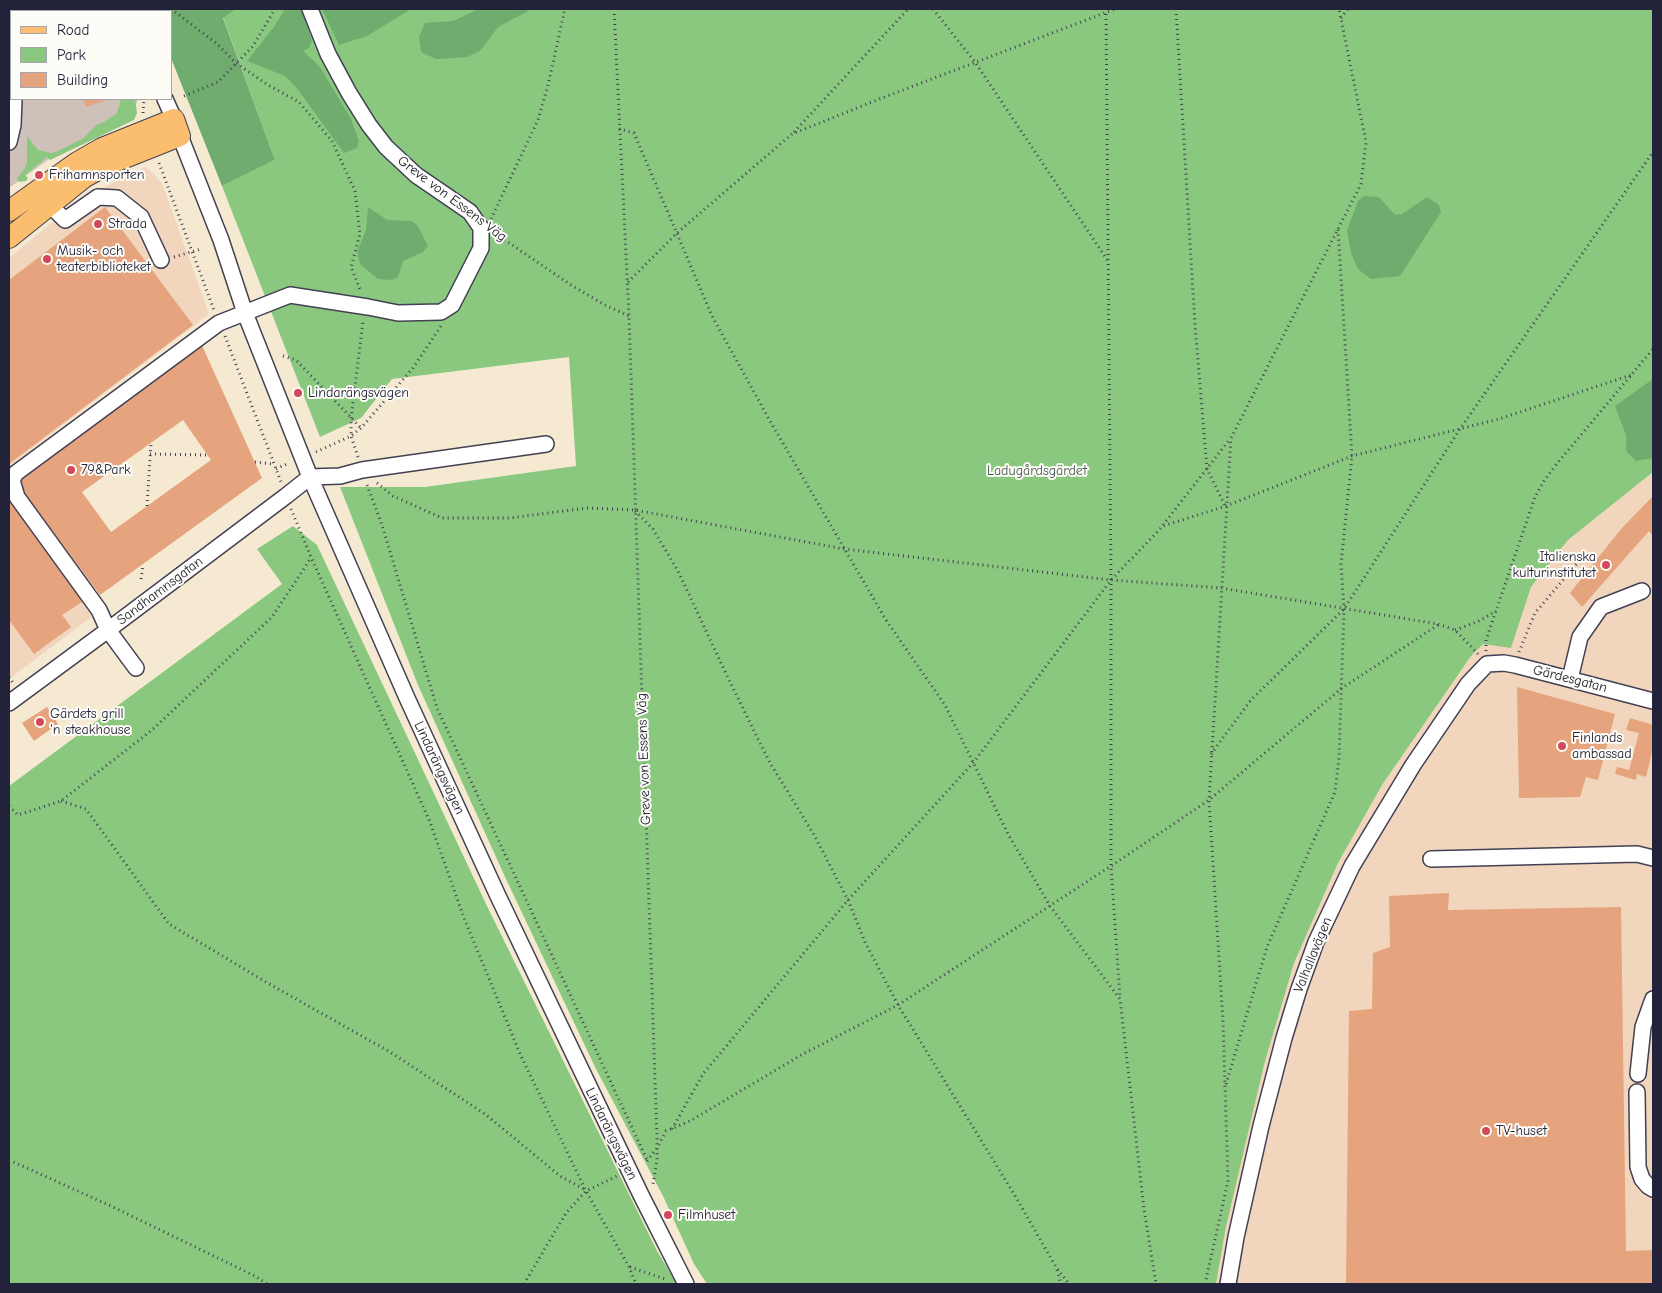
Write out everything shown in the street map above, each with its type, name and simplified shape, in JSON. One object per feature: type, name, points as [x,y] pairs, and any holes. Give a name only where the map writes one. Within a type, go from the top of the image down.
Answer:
[{"type":"main road","points":[[9,238],[85,177],[177,128]]},
{"type":"main road","points":[[9,211],[76,163],[102,148],[177,128]]},
{"type":"street","name":"Greve von Essens Väg","points":[[310,9],[328,54],[368,125],[386,148],[416,175],[470,212],[481,228],[481,248]]},
{"type":"street","points":[[9,142],[13,125],[14,100]]},
{"type":"street","name":"Lindarängsvägen","points":[[165,100],[221,240],[245,313],[310,477],[407,698],[498,896],[641,1195],[686,1284]]},
{"type":"street","points":[[50,205],[64,220],[98,197],[117,198],[142,217],[167,259]]},
{"type":"street","points":[[136,668],[108,630],[100,610],[17,497],[12,480],[16,474],[220,323],[290,295],[398,313],[441,312],[452,305],[481,248]]},
{"type":"street","points":[[310,477],[340,476],[362,470],[546,444]]},
{"type":"street","name":"Sandhamnsgatan","points":[[9,702],[108,630],[310,477]]},
{"type":"street","points":[[1570,679],[1580,637],[1601,606],[1642,591]]},
{"type":"street","name":"Gärdesgatan","points":[[1487,664],[1515,665],[1653,701]]},
{"type":"street","name":"Valhallavägen","points":[[1228,1284],[1236,1237],[1261,1126],[1289,1021],[1316,942],[1352,866],[1413,765],[1468,684],[1487,664]]},
{"type":"street","points":[[1431,859],[1636,854],[1653,858]]},
{"type":"street","points":[[1638,1074],[1643,1027],[1653,999]]},
{"type":"street","points":[[1637,1092],[1638,1166],[1642,1179],[1653,1189]]},
{"type":"path","points":[[171,9],[216,43],[236,63],[268,85],[299,102],[332,141],[355,191],[360,234],[351,266],[364,306],[363,332],[351,419],[351,436],[382,525],[437,708],[647,1160]]},
{"type":"path","points":[[184,96],[218,82],[252,46],[275,9]]},
{"type":"path","points":[[481,248],[487,228],[538,120],[565,9]]},
{"type":"path","name":"Greve von Essens Väg","points":[[614,9],[629,316],[657,1148],[655,1180],[652,1188],[641,1195]]},
{"type":"path","points":[[627,282],[677,233],[792,134],[908,9]]},
{"type":"path","points":[[933,9],[975,62],[1109,262]]},
{"type":"path","points":[[792,134],[1115,9]]},
{"type":"path","points":[[1176,9],[1195,325],[1207,469],[1226,506]]},
{"type":"path","points":[[672,1129],[703,1074],[848,900],[974,763],[1111,580],[1163,526],[1231,438],[1361,184],[1366,142],[1340,9]]},
{"type":"path","points":[[1341,18],[1348,9]]},
{"type":"path","points":[[1106,11],[1111,580],[1111,866],[1120,998],[1144,1209],[1156,1284]]},
{"type":"path","points":[[142,120],[144,100]]},
{"type":"path","points":[[619,129],[634,133],[712,316],[886,620],[945,705],[1008,834],[1050,906],[1120,998]]},
{"type":"path","points":[[1211,754],[1251,700],[1344,609],[1460,429],[1653,152]]},
{"type":"path","points":[[1225,1087],[1267,947],[1335,792],[1339,758],[1342,688],[1344,609],[1341,564],[1352,456],[1338,228]]},
{"type":"path","name":"Greve von Essens Väg","points":[[495,233],[571,285],[605,305],[629,316]]},
{"type":"path","points":[[167,259],[201,249]]},
{"type":"path","points":[[320,450],[351,436],[361,428],[413,368],[452,305]]},
{"type":"path","points":[[1487,664],[1486,640],[1535,496],[1555,466],[1653,349]]},
{"type":"path","points":[[283,356],[296,360],[361,428]]},
{"type":"path","points":[[1163,526],[1226,506],[1352,456],[1499,419],[1631,375]]},
{"type":"path","points":[[1205,1284],[1228,1181],[1223,1021],[1209,800],[1231,438]]},
{"type":"path","points":[[147,506],[151,443]]},
{"type":"path","points":[[150,454],[207,455]]},
{"type":"path","points":[[254,462],[274,464]]},
{"type":"path","points":[[362,470],[392,496],[442,518],[510,518],[587,508],[635,510],[844,549],[1111,580],[1222,588],[1438,624],[1455,630],[1487,664]]},
{"type":"path","points":[[635,510],[653,529],[678,571],[770,763],[813,833],[848,900],[865,942],[898,1005],[1014,1194],[1056,1267],[1069,1284]]},
{"type":"path","points":[[296,520],[430,822],[464,918],[521,1056],[586,1191],[629,1267],[636,1284]]},
{"type":"path","points":[[9,806],[18,815],[61,801],[152,730],[272,616],[311,557]]},
{"type":"path","points":[[1515,665],[1521,645],[1535,613],[1580,560]]},
{"type":"path","points":[[141,579],[142,564]]},
{"type":"path","points":[[1455,630],[1477,622],[1497,610]]},
{"type":"path","points":[[639,1165],[647,1160],[657,1148],[666,1131],[690,1121],[803,1054],[898,1005],[1209,800],[1342,688],[1438,624]]},
{"type":"path","points":[[61,801],[86,810],[169,924],[266,982],[390,1052],[486,1114],[560,1176],[586,1191]]},
{"type":"path","points":[[9,1160],[111,1206],[255,1276],[267,1284]]},
{"type":"path","points":[[524,1284],[566,1213],[586,1191],[617,1176]]},
{"type":"path","points":[[629,1267],[665,1279]]},
{"type":"path","points":[[1056,1267],[1062,1284]]},
{"type":"shaded area","points":[[9,9],[106,9],[10,10],[10,100],[138,100],[131,118],[49,159],[9,188]]},
{"type":"shaded area","points":[[146,167],[162,183],[209,314],[9,466],[9,258],[83,197]]},
{"type":"shaded area","points":[[1653,472],[1653,1284],[1216,1284],[1226,1227],[1264,1065],[1294,963],[1338,863],[1382,785],[1471,656],[1483,644],[1511,647],[1531,587],[1568,540]]},
{"type":"shaded area","points":[[9,495],[94,610],[90,618],[9,679]]},
{"type":"green space","name":"Ladugårdsgärdet","points":[[236,9],[1653,9],[1653,472],[1568,540],[1531,587],[1511,648],[1483,644],[1471,656],[1382,785],[1338,863],[1294,963],[1264,1065],[1226,1227],[1216,1284],[707,1284],[694,1264],[663,1196],[596,1069],[506,879],[418,685],[340,487],[425,487],[576,466],[569,357],[392,379],[361,418],[320,437],[222,186],[275,160],[223,17]]},
{"type":"green space","points":[[236,9],[223,18],[275,160],[222,186],[172,61],[172,10],[152,10]]},
{"type":"green space","points":[[285,9],[301,9],[312,41],[309,48],[303,51],[320,67],[351,119],[359,141],[357,148],[344,153],[296,87],[285,76],[247,61],[274,27]]},
{"type":"green space","points":[[322,9],[411,9],[367,36],[339,45]]},
{"type":"green space","points":[[479,9],[532,9],[498,27],[480,51],[467,57],[436,59],[421,52],[419,37],[425,23],[453,21]]},
{"type":"green space","points":[[120,100],[135,100],[137,113],[134,120],[50,160],[47,157],[25,175],[28,178],[26,181],[19,182],[17,179],[27,162],[27,136],[38,150],[51,153],[56,152],[84,138],[96,125],[116,114]]},
{"type":"green space","points":[[1364,196],[1379,197],[1395,215],[1402,214],[1427,197],[1439,205],[1441,212],[1400,276],[1371,279],[1358,269],[1351,253],[1347,230],[1358,201]]},
{"type":"green space","points":[[368,207],[387,220],[411,221],[417,225],[428,246],[423,252],[403,261],[398,277],[392,280],[378,279],[360,264],[357,252],[366,230]]},
{"type":"green space","points":[[1653,379],[1653,458],[1636,461],[1626,451],[1626,435],[1615,406]]},
{"type":"green space","points":[[293,526],[317,545],[486,904],[657,1251],[677,1284],[9,1284],[9,786],[282,584],[257,549]]},
{"type":"building","points":[[51,9],[104,10],[52,10]]},
{"type":"building","points":[[83,100],[106,100],[86,107]]},
{"type":"building","points":[[105,207],[193,325],[9,464],[9,280]]},
{"type":"building","name":"79&Park","points":[[200,341],[262,478],[100,595],[14,480]],"holes":[[[183,420],[211,460],[111,532],[82,492]]]},
{"type":"building","name":"Italienska kulturinstitutet","points":[[1653,496],[1653,536],[1649,531],[1582,607],[1570,593],[1621,529]]},
{"type":"building","points":[[9,501],[85,600],[62,615],[71,627],[34,654],[9,620]]},
{"type":"building","name":"Finlands ambassad","points":[[1517,687],[1615,714],[1598,780],[1586,777],[1580,797],[1519,798]]},
{"type":"building","points":[[47,707],[58,724],[34,741],[22,723]]},
{"type":"building","points":[[1630,718],[1653,725],[1653,748],[1646,777],[1637,774],[1636,780],[1615,774],[1617,767],[1629,770],[1639,733],[1626,730]]},
{"type":"building","name":"TV-huset","points":[[1449,893],[1448,910],[1621,907],[1626,1251],[1653,1250],[1653,1284],[1346,1284],[1349,1011],[1372,1009],[1373,953],[1390,947],[1389,896]]},
{"type":"place","name":"Frihamnsporten","points":[[39,175]]},
{"type":"place","name":"Strada","points":[[98,224]]},
{"type":"place","name":"Musik- och teaterbiblioteket","points":[[47,259]]},
{"type":"place","name":"Lindarängsvägen","points":[[298,393]]},
{"type":"place","name":"79&Park","points":[[71,470]]},
{"type":"place","name":"Italienska kulturinstitutet","points":[[1606,565]]},
{"type":"place","name":"Gärdets grill 'n steakhouse","points":[[40,722]]},
{"type":"place","name":"Finlands ambassad","points":[[1562,746]]},
{"type":"place","name":"TV-huset","points":[[1486,1131]]},
{"type":"place","name":"Filmhuset","points":[[668,1215]]}]
